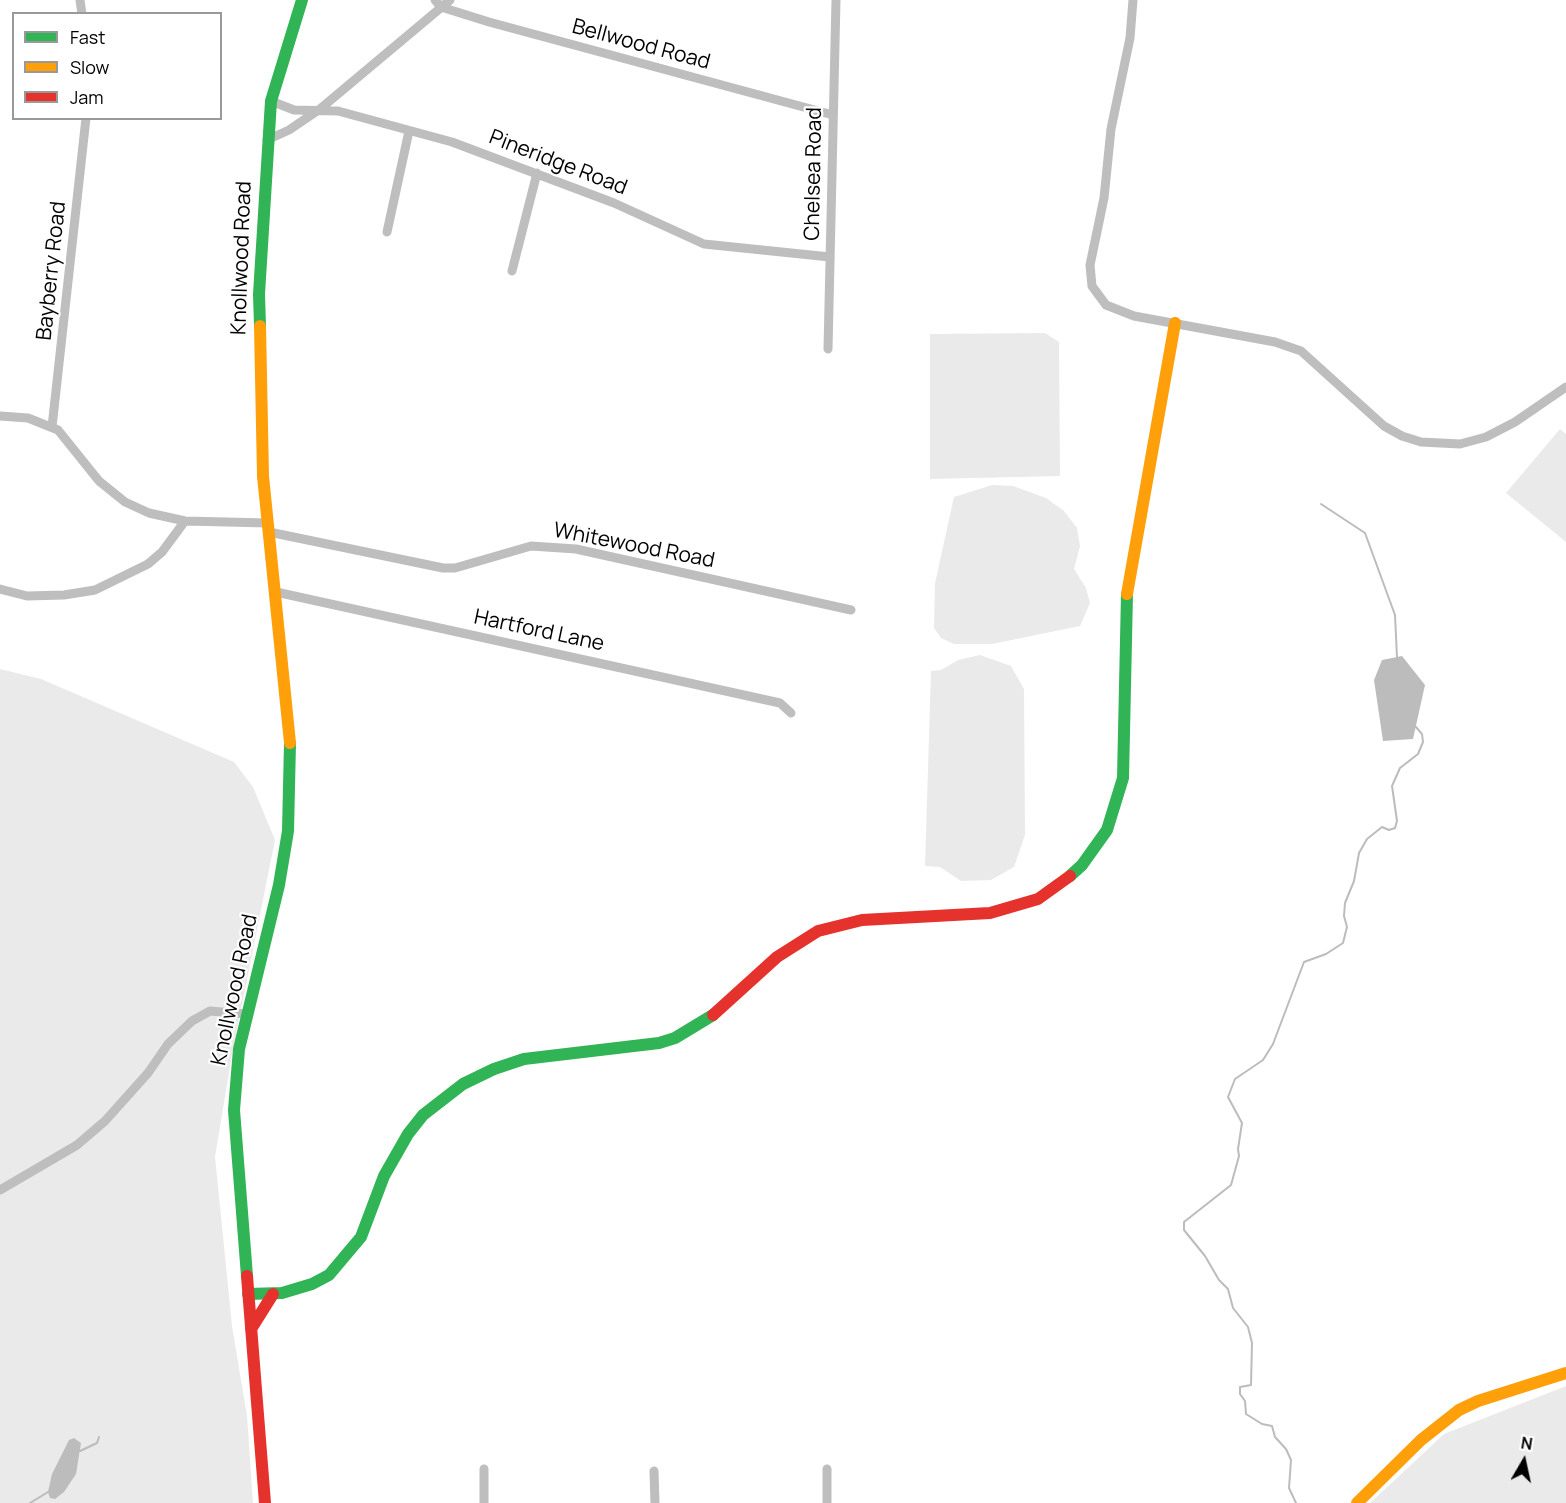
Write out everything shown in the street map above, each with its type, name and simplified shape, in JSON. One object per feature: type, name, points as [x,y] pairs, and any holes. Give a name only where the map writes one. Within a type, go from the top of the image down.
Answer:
[{"type":"main road","name":"Knollwood Road","points":[[265,1503],[234,1110],[239,1049],[279,885],[288,831],[290,748],[263,476],[259,344],[260,253],[271,101],[302,0]]},
{"type":"main road","points":[[248,1294],[273,1294],[312,1284],[329,1275],[346,1258],[361,1237],[384,1176],[408,1134],[423,1116],[464,1084],[494,1069],[524,1059],[659,1043],[675,1038],[709,1019],[777,957],[818,931],[862,920],[990,913],[1038,899],[1082,865],[1107,830],[1123,778],[1127,583],[1175,324]]},
{"type":"main road","points":[[251,1329],[273,1294]]},
{"type":"main road","points":[[1357,1503],[1421,1440],[1459,1410],[1478,1401],[1566,1373]]},
{"type":"street","points":[[267,140],[289,130],[320,109],[438,4],[450,0]]},
{"type":"street","name":"Chelsea Road","points":[[828,349],[836,0]]},
{"type":"street","points":[[1133,0],[1130,38],[1111,129],[1104,198],[1090,275],[1099,297],[1117,311],[1275,342],[1301,351],[1384,426],[1402,436],[1421,442],[1460,444],[1493,435],[1566,387]]},
{"type":"street","name":"Bellwood Road","points":[[438,4],[832,115]]},
{"type":"street","name":"Pineridge Road","points":[[271,101],[294,110],[320,109],[452,142],[623,207],[704,244],[830,257]]},
{"type":"street","name":"Bayberry Road","points":[[52,427],[86,120]]},
{"type":"street","points":[[387,232],[409,131]]},
{"type":"street","points":[[512,271],[537,174]]},
{"type":"street","points":[[0,416],[28,418],[52,427],[70,442],[99,481],[125,502],[149,513],[185,521],[233,520],[269,527]]},
{"type":"street","points":[[0,589],[27,596],[64,595],[95,590],[148,564],[162,552],[185,521]]},
{"type":"street","name":"Whitewood Road","points":[[269,527],[443,568],[455,568],[531,546],[576,549],[851,610]]},
{"type":"street","name":"Hartford Lane","points":[[276,592],[780,703],[791,713]]},
{"type":"street","points":[[0,1190],[77,1145],[105,1121],[136,1088],[168,1044],[192,1021],[210,1011],[246,1014]]},
{"type":"street","points":[[484,1469],[484,1503]]},
{"type":"street","points":[[827,1469],[827,1503]]},
{"type":"street","points":[[654,1471],[655,1503]]},
{"type":"shaded area","points":[[1045,333],[1059,342],[1060,476],[930,479],[930,334]]},
{"type":"shaded area","points":[[1560,429],[1566,434],[1566,542],[1506,493]]},
{"type":"shaded area","points":[[992,485],[1013,486],[1046,498],[1064,511],[1077,528],[1080,546],[1074,569],[1086,588],[1090,603],[1080,626],[992,644],[954,644],[941,638],[934,628],[935,583],[954,497]]},
{"type":"shaded area","points":[[980,655],[1011,666],[1024,689],[1025,835],[1014,867],[991,880],[961,881],[940,867],[925,866],[931,671],[941,670],[958,660]]},
{"type":"shaded area","points":[[1402,656],[1425,685],[1413,739],[1383,741],[1374,680],[1382,660]]},
{"type":"shaded area","points":[[0,669],[41,679],[234,762],[253,787],[275,840],[232,1054],[215,1157],[232,1326],[247,1416],[253,1503],[0,1503]]},
{"type":"shaded area","points":[[1566,1386],[1566,1503],[1370,1503],[1444,1434]]},
{"type":"shaded area","points":[[74,1438],[81,1443],[76,1474],[64,1492],[55,1499],[50,1498],[48,1492],[52,1474],[69,1440]]},
{"type":"waterway","points":[[1321,504],[1365,533],[1395,615],[1397,657]]},
{"type":"waterway","points":[[1296,1503],[1289,1488],[1291,1460],[1286,1449],[1275,1437],[1272,1426],[1262,1424],[1246,1414],[1245,1401],[1240,1394],[1240,1387],[1251,1385],[1252,1343],[1248,1327],[1233,1308],[1228,1289],[1219,1280],[1205,1256],[1184,1230],[1184,1222],[1231,1185],[1239,1156],[1242,1123],[1228,1097],[1235,1079],[1263,1060],[1273,1044],[1304,962],[1326,954],[1343,943],[1347,927],[1344,916],[1345,903],[1354,881],[1359,853],[1367,839],[1382,827],[1389,830],[1395,828],[1397,821],[1392,786],[1400,768],[1418,754],[1423,742],[1422,734],[1416,727]]},
{"type":"waterway","points":[[80,1451],[97,1443],[99,1437]]},
{"type":"waterway","points":[[30,1503],[48,1492]]},
{"type":"traffic: fast","points":[[260,326],[259,294],[271,101],[302,0]]},
{"type":"traffic: fast","points":[[1070,876],[1082,865],[1107,830],[1123,778],[1127,594]]},
{"type":"traffic: fast","points":[[247,1276],[234,1110],[239,1049],[279,885],[288,831],[290,743]]},
{"type":"traffic: fast","points":[[248,1294],[282,1293],[312,1284],[329,1275],[361,1237],[384,1176],[408,1134],[423,1115],[463,1084],[494,1069],[524,1059],[659,1043],[675,1038],[713,1015]]},
{"type":"traffic: slow","points":[[1127,594],[1175,323]]},
{"type":"traffic: slow","points":[[260,326],[263,476],[290,743]]},
{"type":"traffic: slow","points":[[1357,1503],[1421,1440],[1459,1410],[1478,1401],[1566,1373]]},
{"type":"traffic: jam","points":[[713,1015],[777,957],[818,931],[862,920],[990,913],[1038,899],[1070,876]]},
{"type":"traffic: jam","points":[[247,1276],[265,1503]]},
{"type":"traffic: jam","points":[[251,1329],[273,1294]]}]
